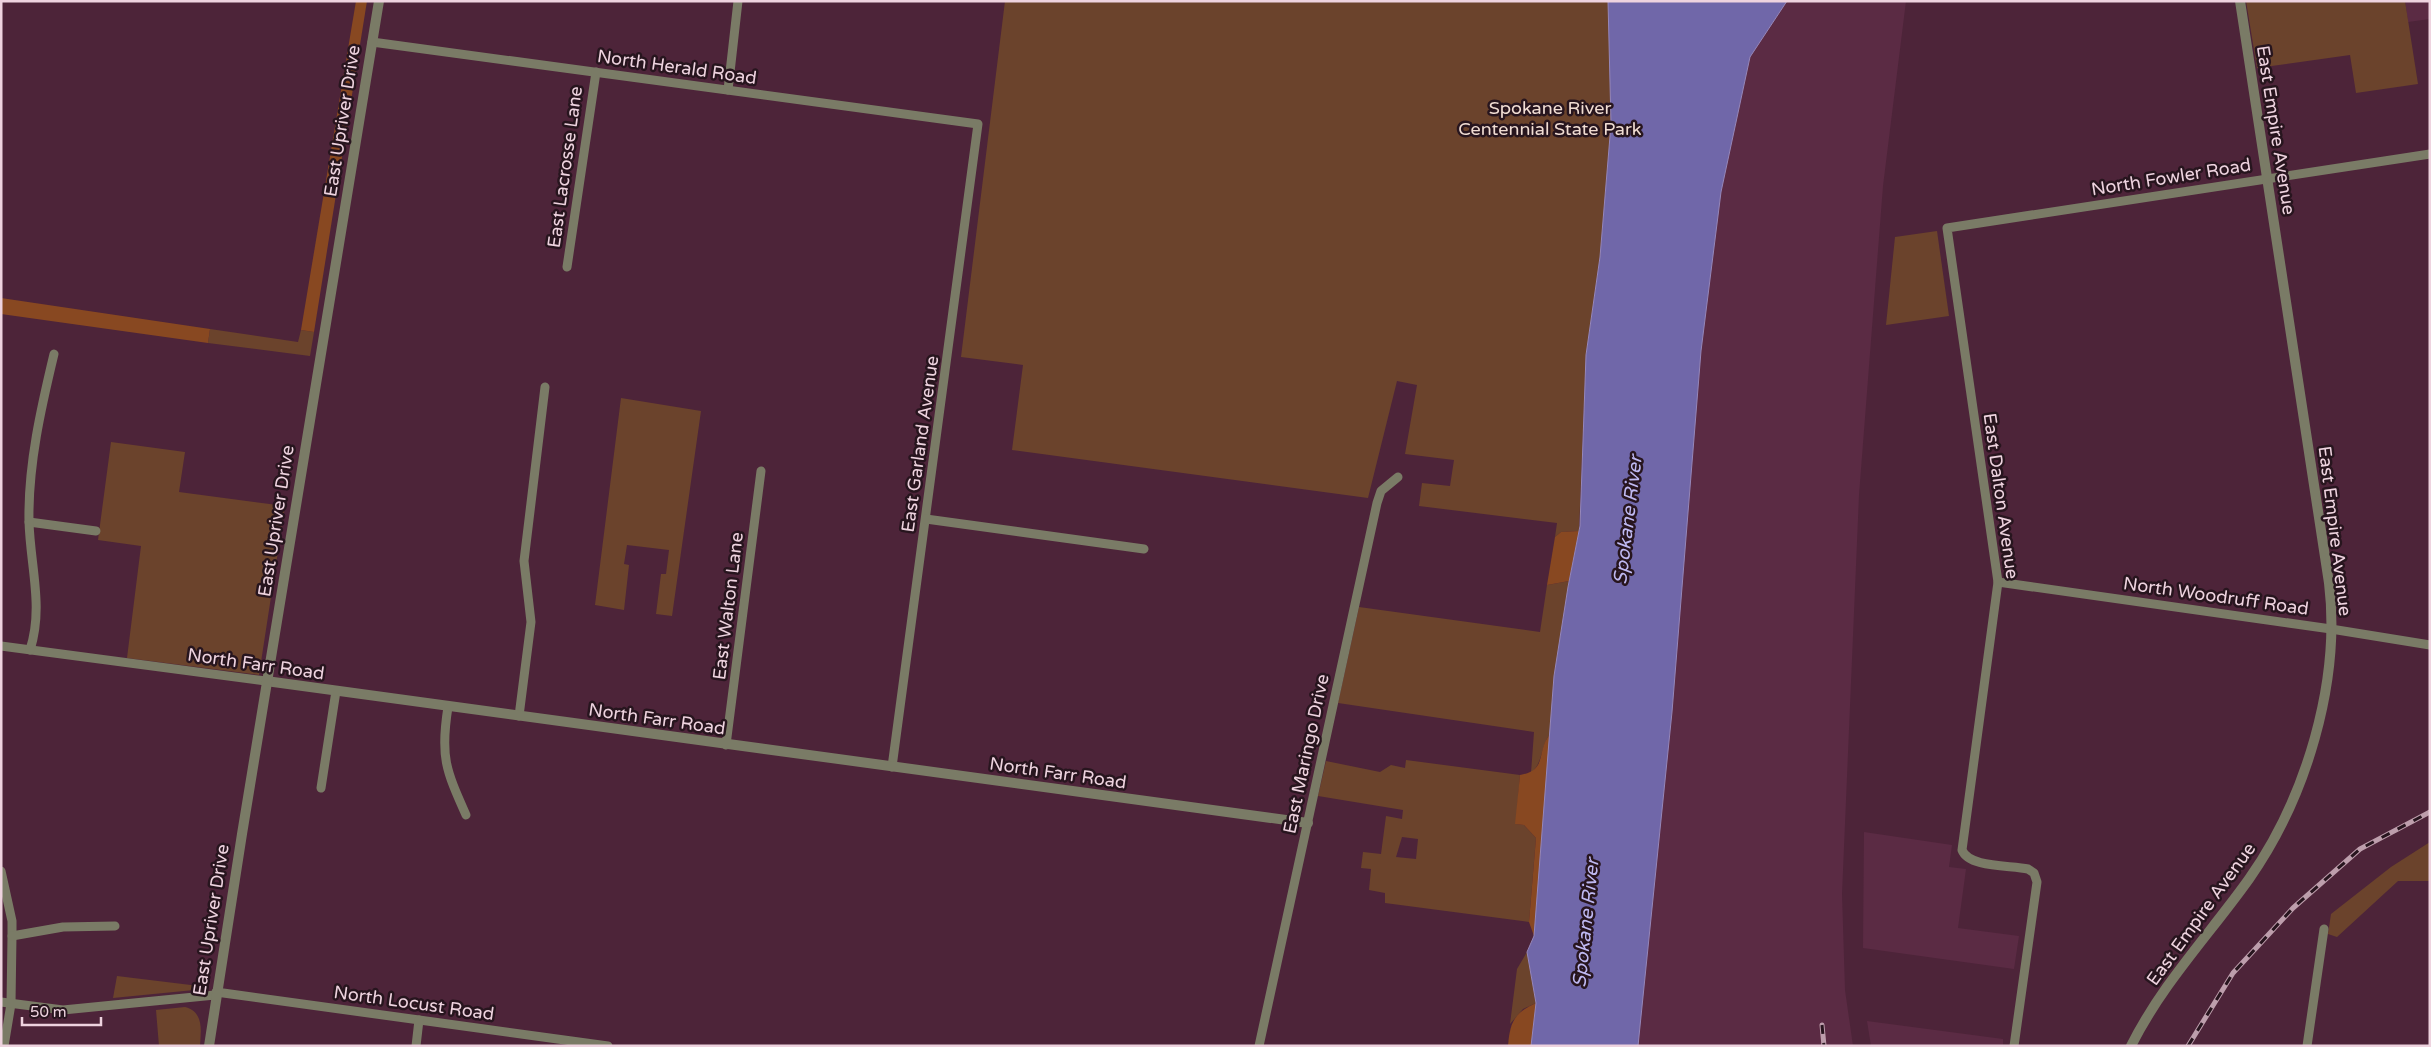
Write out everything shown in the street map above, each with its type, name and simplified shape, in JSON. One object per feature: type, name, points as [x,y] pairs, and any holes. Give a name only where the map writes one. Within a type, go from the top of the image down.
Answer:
[{"type":"street","name":"East Upriver Drive","points":[[209,1046],[266,681],[379,1]]},
{"type":"street","points":[[728,90],[738,1]]},
{"type":"street","name":"East Empire Avenue","points":[[2132,1046],[2175,975],[2250,877],[2286,816],[2304,773],[2316,733],[2325,684],[2331,629],[2329,582],[2240,1]]},
{"type":"street","name":"North Herald Road","points":[[372,42],[978,124]]},
{"type":"street","name":"East Lacrosse Lane","points":[[567,267],[596,72]]},
{"type":"street","name":"East Garland Avenue","points":[[892,767],[978,124]]},
{"type":"street","name":"North Fowler Road","points":[[1947,228],[2430,154]]},
{"type":"street","name":"East Dalton Avenue","points":[[1947,228],[1998,582],[1962,842],[1965,857],[1979,862],[2025,868],[2034,873],[2037,886],[2014,1046]]},
{"type":"street","points":[[30,650],[38,616],[29,522],[36,442],[54,354]]},
{"type":"street","points":[[519,716],[531,622],[524,561],[545,387]]},
{"type":"street","name":"East Walton Lane","points":[[726,745],[761,471]]},
{"type":"street","name":"East Maringo Drive","points":[[1259,1046],[1377,503],[1381,491],[1398,477]]},
{"type":"street","points":[[926,519],[1144,549]]},
{"type":"street","points":[[29,522],[96,531]]},
{"type":"street","name":"North Woodruff Road","points":[[1998,582],[2331,629],[2430,645]]},
{"type":"street","name":"North Farr Road","points":[[1,646],[1308,823]]},
{"type":"street","points":[[321,788],[336,691]]},
{"type":"street","points":[[448,707],[443,739],[445,762],[466,815]]},
{"type":"street","points":[[1,871],[12,921],[11,1004],[4,1046]]},
{"type":"street","points":[[12,936],[63,927],[115,926]]},
{"type":"street","points":[[2307,1046],[2324,929]]},
{"type":"street","name":"North Locust Road","points":[[1,1002],[63,1010],[216,994],[608,1046]]},
{"type":"street","points":[[416,1046],[419,1020]]},
{"type":"shaded area","points":[[356,1],[367,1],[314,332],[301,330]]},
{"type":"shaded area","points":[[1787,1],[1906,1],[1883,186],[1859,495],[1842,894],[1845,990],[1853,1046],[1638,1046],[1672,712],[1701,351],[1721,192],[1750,57]]},
{"type":"shaded area","points":[[2405,1],[2430,1],[2430,19],[2408,22]]},
{"type":"shaded area","points":[[1,298],[210,329],[208,343],[1,314]]},
{"type":"shaded area","points":[[1579,531],[1569,581],[1547,585],[1555,537],[1561,532]]},
{"type":"shaded area","points":[[1551,733],[1534,936],[1529,922],[1536,838],[1524,825],[1515,824],[1520,775],[1535,769],[1543,746]]},
{"type":"shaded area","points":[[1864,832],[1952,845],[1949,867],[1966,869],[1958,928],[2019,936],[2014,969],[1863,948]]},
{"type":"shaded area","points":[[1536,1003],[1531,1046],[1508,1046],[1514,1019]]},
{"type":"shaded area","points":[[1867,1021],[2003,1039],[2003,1046],[1871,1046]]},
{"type":"green space","name":"Spokane River Centennial State Park","points":[[1005,1],[1608,1],[1611,124],[1600,257],[1586,355],[1579,531],[1561,532],[1555,537],[1557,523],[1419,506],[1422,483],[1450,486],[1454,460],[1405,454],[1417,385],[1397,381],[1368,498],[1012,450],[1023,365],[961,357]]},
{"type":"green space","points":[[2246,1],[2405,1],[2418,84],[2356,93],[2350,55],[2257,68]]},
{"type":"green space","points":[[1937,231],[1949,316],[1886,325],[1895,237]]},
{"type":"green space","points":[[210,329],[298,342],[301,330],[314,332],[310,356],[208,343]]},
{"type":"green space","points":[[621,398],[701,411],[672,616],[656,614],[661,574],[666,574],[669,550],[627,545],[624,564],[629,565],[624,610],[595,605]]},
{"type":"green space","points":[[111,442],[185,452],[179,492],[285,506],[259,675],[127,658],[141,546],[98,540]]},
{"type":"green space","points":[[1569,581],[1554,676],[1551,733],[1545,743],[1538,764],[1531,773],[1534,732],[1338,703],[1359,607],[1540,632],[1547,585]]},
{"type":"green space","points":[[1406,760],[1520,775],[1516,824],[1524,825],[1536,838],[1529,922],[1385,903],[1385,893],[1369,890],[1371,869],[1361,868],[1363,852],[1381,854],[1386,816],[1402,819],[1403,810],[1318,796],[1326,761],[1380,772],[1391,765],[1405,768]],"holes":[[[1402,837],[1418,839],[1416,859],[1396,857]]]},
{"type":"green space","points":[[2430,842],[2430,881],[2398,881],[2337,937],[2328,934],[2331,914],[2391,867]]},
{"type":"green space","points":[[1527,952],[1536,1003],[1523,1009],[1510,1024],[1517,969]]},
{"type":"green space","points":[[117,976],[199,986],[194,990],[113,998]]},
{"type":"green space","points":[[185,1007],[196,1013],[200,1022],[200,1046],[159,1046],[156,1010]]},
{"type":"water","name":"Spokane River","points":[[1608,1],[1787,1],[1750,57],[1721,192],[1701,351],[1672,712],[1638,1046],[1531,1046],[1536,1003],[1527,952],[1534,936],[1554,676],[1580,526],[1586,355],[1600,257],[1611,124]]},
{"type":"railway","points":[[2188,1046],[2233,973],[2293,908],[2360,849],[2430,812]]},
{"type":"railway","points":[[1822,1025],[1824,1046]]}]
